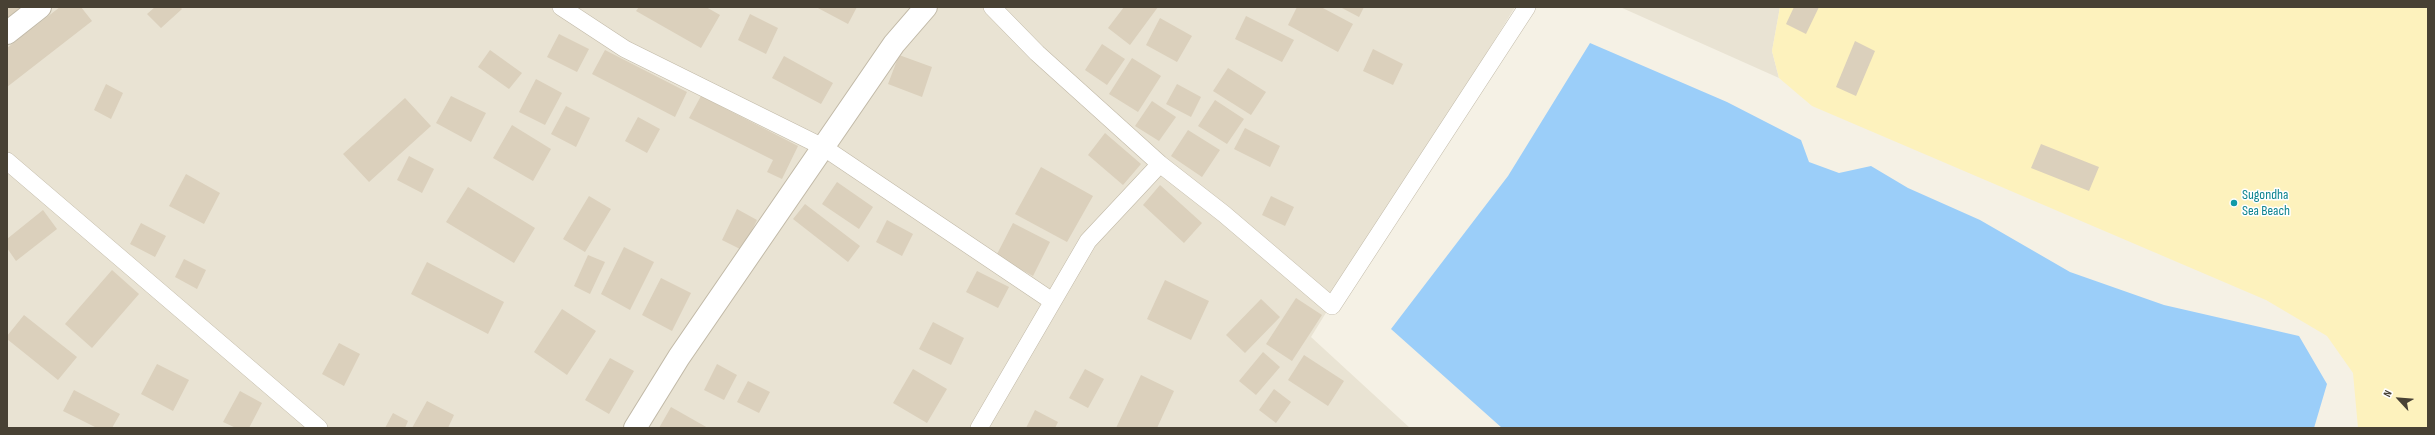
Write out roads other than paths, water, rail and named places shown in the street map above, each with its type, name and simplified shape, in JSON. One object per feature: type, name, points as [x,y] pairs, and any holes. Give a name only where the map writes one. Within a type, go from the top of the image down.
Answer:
[{"type":"street","points":[[7,33],[40,7]]},
{"type":"street","points":[[635,428],[680,357],[894,44],[926,7]]},
{"type":"lane","points":[[561,7],[625,49],[823,147],[1052,301]]},
{"type":"lane","points":[[992,7],[1037,53],[1160,164],[1224,214],[1332,306],[1527,7]]},
{"type":"lane","points":[[7,161],[319,428]]},
{"type":"lane","points":[[979,428],[1088,241],[1160,164]]},
{"type":"water","points":[[1590,43],[1727,102],[1801,140],[1809,162],[1839,173],[1871,166],[1908,188],[1980,220],[2070,272],[2164,305],[2299,336],[2327,384],[2314,428],[1502,428],[1391,329],[1508,176]]},
{"type":"place","name":"Sugondha Sea Beach","points":[[2234,203]]}]
